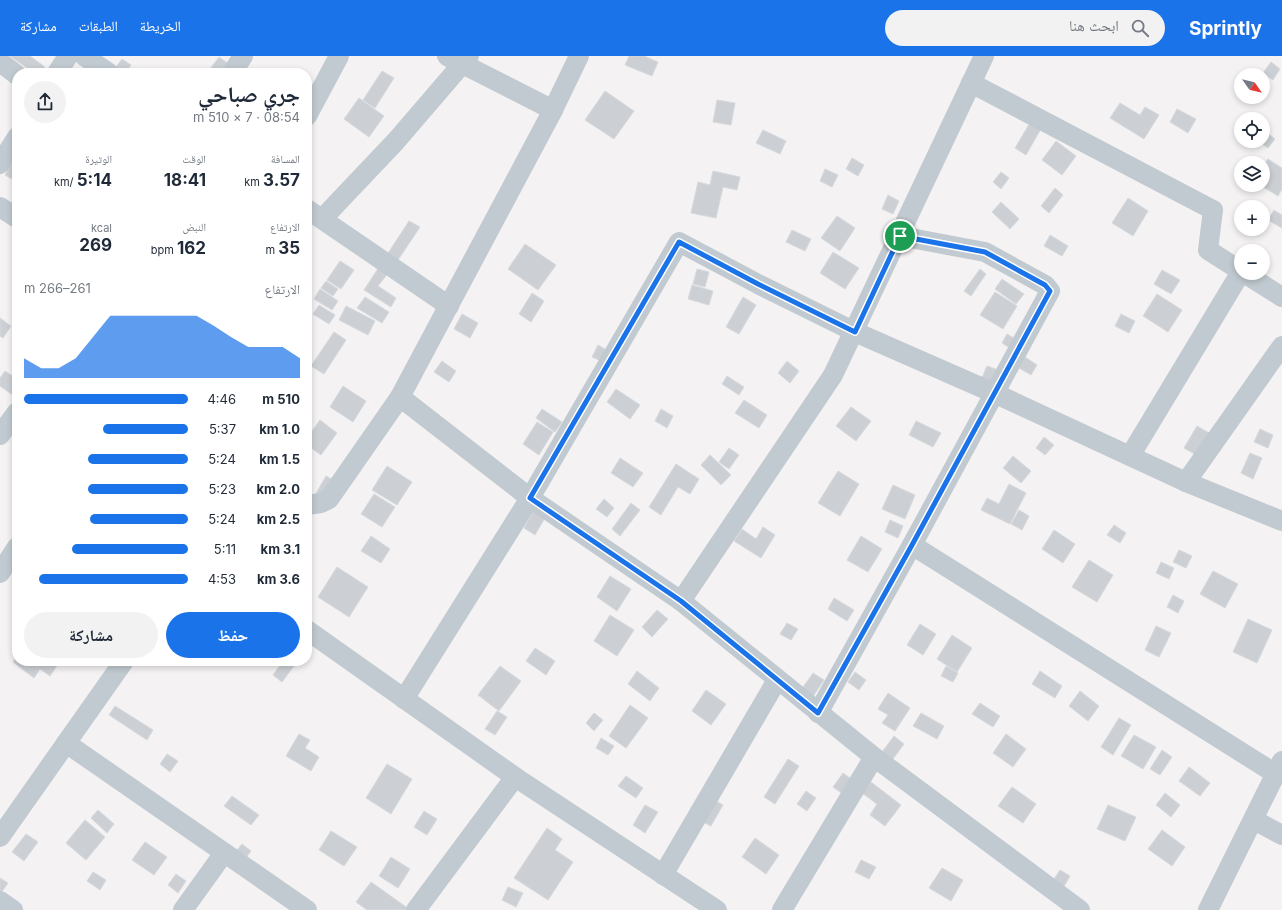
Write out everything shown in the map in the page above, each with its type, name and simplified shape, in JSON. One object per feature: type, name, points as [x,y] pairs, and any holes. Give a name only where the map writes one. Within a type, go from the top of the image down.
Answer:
[{"type":"street","points":[[60,68],[68,56]]},
{"type":"street","points":[[84,56],[102,68]]},
{"type":"street","points":[[235,68],[243,56]]},
{"type":"street","points":[[312,107],[339,56]]},
{"type":"street","points":[[312,504],[321,503],[329,499],[400,398],[553,110],[579,56]]},
{"type":"street","points":[[681,601],[833,376],[900,236],[982,56]]},
{"type":"street","points":[[448,306],[314,214],[396,141],[460,59],[553,110]]},
{"type":"street","points":[[0,62],[12,71]]},
{"type":"street","points":[[971,83],[1213,210],[1208,250],[1234,267]]},
{"type":"street","points":[[0,164],[12,145]]},
{"type":"street","points":[[0,208],[12,215]]},
{"type":"street","points":[[818,713],[912,545],[1050,291],[1049,288],[985,252],[900,236]]},
{"type":"street","points":[[404,699],[530,498],[679,242],[758,284],[855,332],[994,393],[1186,482],[1282,521]]},
{"type":"street","points":[[1130,456],[1236,280]]},
{"type":"street","points":[[1255,280],[1282,297]]},
{"type":"street","points":[[1186,482],[1282,346]]},
{"type":"street","points":[[400,398],[530,498],[681,601],[874,757],[1080,910]]},
{"type":"street","points":[[7,434],[12,423]]},
{"type":"street","points":[[912,545],[1279,767],[1208,910]]},
{"type":"street","points":[[0,573],[12,555]]},
{"type":"street","points":[[312,634],[515,777],[717,910]]},
{"type":"street","points":[[0,837],[120,666]]},
{"type":"street","points":[[663,875],[777,680]]},
{"type":"street","points":[[66,743],[307,910]]},
{"type":"street","points":[[782,910],[874,757]]},
{"type":"street","points":[[416,910],[515,777]]},
{"type":"street","points":[[1254,820],[1282,835]]},
{"type":"street","points":[[183,910],[224,853]]},
{"type":"street","points":[[0,901],[13,910]]},
{"type":"building","points":[[10,56],[30,56],[45,67],[27,68]]},
{"type":"building","points":[[629,56],[644,56],[658,62],[652,76],[625,65]]},
{"type":"building","points":[[219,57],[230,65],[228,68],[211,68]]},
{"type":"building","points":[[122,59],[131,65],[129,68],[115,68]]},
{"type":"building","points":[[1271,62],[1280,69],[1273,80],[1270,78],[1270,68],[1267,68]]},
{"type":"building","points":[[382,71],[394,78],[375,108],[363,100]]},
{"type":"building","points":[[605,91],[634,111],[614,139],[585,120]]},
{"type":"building","points":[[359,98],[384,116],[369,137],[344,119]]},
{"type":"building","points":[[717,100],[735,103],[731,125],[713,122]]},
{"type":"building","points":[[1120,103],[1140,115],[1145,107],[1159,115],[1144,139],[1110,118]]},
{"type":"building","points":[[1177,109],[1196,119],[1188,133],[1170,122]]},
{"type":"building","points":[[1031,121],[1042,127],[1026,155],[1015,148]]},
{"type":"building","points":[[763,130],[786,141],[780,154],[756,143]]},
{"type":"building","points":[[1270,135],[1275,139],[1270,145]]},
{"type":"building","points":[[1056,141],[1076,156],[1062,175],[1042,160]]},
{"type":"building","points":[[852,158],[864,165],[858,176],[846,169]]},
{"type":"building","points":[[1270,160],[1282,168],[1282,189],[1278,196],[1270,191]]},
{"type":"building","points":[[12,163],[12,179],[5,175]]},
{"type":"building","points":[[825,169],[838,175],[832,187],[820,181]]},
{"type":"building","points":[[713,171],[740,177],[737,190],[723,187],[716,218],[691,213],[698,182],[710,185]]},
{"type":"building","points":[[1001,172],[1009,178],[1001,189],[993,182]]},
{"type":"building","points":[[1055,188],[1063,195],[1049,213],[1041,206]]},
{"type":"building","points":[[888,195],[899,201],[893,214],[882,209]]},
{"type":"building","points":[[1128,198],[1148,211],[1133,236],[1112,223]]},
{"type":"building","points":[[1001,202],[1019,219],[1010,229],[992,212]]},
{"type":"building","points":[[1274,210],[1282,215],[1282,228],[1270,221],[1270,217]]},
{"type":"building","points":[[837,216],[855,228],[840,251],[821,238]]},
{"type":"building","points":[[409,221],[420,227],[396,263],[378,286],[396,298],[391,307],[364,290]]},
{"type":"building","points":[[792,230],[811,239],[805,251],[786,242]]},
{"type":"building","points":[[1050,235],[1068,246],[1062,256],[1044,246]]},
{"type":"building","points":[[525,244],[556,265],[538,290],[508,269]]},
{"type":"building","points":[[833,252],[859,268],[845,289],[820,273]]},
{"type":"building","points":[[340,261],[354,270],[341,289],[327,280]]},
{"type":"building","points":[[697,269],[709,272],[705,287],[693,284]]},
{"type":"building","points":[[980,269],[986,274],[971,296],[964,291]]},
{"type":"building","points":[[1162,270],[1180,280],[1171,294],[1154,284]]},
{"type":"building","points":[[1002,279],[1024,294],[1016,304],[995,289]]},
{"type":"building","points":[[326,281],[338,289],[333,296],[321,288]]},
{"type":"building","points":[[692,285],[713,291],[709,305],[688,299]]},
{"type":"building","points":[[320,289],[338,301],[332,310],[314,299]]},
{"type":"building","points":[[995,292],[1017,306],[1003,329],[980,315]]},
{"type":"building","points":[[532,293],[544,301],[531,322],[519,314]]},
{"type":"building","points":[[1157,294],[1182,310],[1168,332],[1143,316]]},
{"type":"building","points":[[365,297],[389,312],[382,323],[357,308]]},
{"type":"building","points":[[743,297],[756,305],[739,334],[726,327]]},
{"type":"building","points":[[319,305],[335,315],[329,324],[313,314]]},
{"type":"building","points":[[346,306],[375,321],[368,335],[339,320]]},
{"type":"building","points":[[462,314],[478,323],[470,338],[454,329]]},
{"type":"building","points":[[1121,314],[1135,321],[1129,333],[1115,326]]},
{"type":"building","points":[[0,318],[11,326],[3,338],[0,336]]},
{"type":"building","points":[[334,332],[346,340],[324,374],[312,367]]},
{"type":"building","points":[[1007,334],[1019,341],[1013,350],[1002,343]]},
{"type":"building","points":[[598,345],[608,351],[603,362],[592,357]]},
{"type":"building","points":[[1025,357],[1037,365],[1031,375],[1019,368]]},
{"type":"building","points":[[442,361],[456,371],[449,382],[434,372]]},
{"type":"building","points":[[787,361],[799,371],[790,383],[778,373]]},
{"type":"building","points":[[987,366],[1001,371],[996,383],[982,378]]},
{"type":"building","points":[[5,371],[12,376],[12,394],[0,386],[0,378]]},
{"type":"building","points":[[727,376],[744,387],[739,395],[722,384]]},
{"type":"building","points":[[343,386],[366,401],[353,422],[330,407]]},
{"type":"building","points":[[616,389],[640,405],[630,419],[607,402]]},
{"type":"building","points":[[744,400],[767,415],[759,428],[735,413]]},
{"type":"building","points":[[851,407],[871,421],[856,441],[836,426]]},
{"type":"building","points":[[542,409],[562,422],[555,432],[536,418]]},
{"type":"building","points":[[661,409],[673,416],[667,428],[655,421]]},
{"type":"building","points":[[320,420],[337,433],[321,455],[312,449],[312,431]]},
{"type":"building","points":[[916,421],[941,433],[933,447],[909,435]]},
{"type":"building","points":[[537,422],[553,432],[539,455],[523,444]]},
{"type":"building","points":[[1197,426],[1211,434],[1198,456],[1184,448]]},
{"type":"building","points":[[1260,429],[1273,435],[1268,448],[1254,442]]},
{"type":"building","points":[[1044,437],[1054,445],[1045,455],[1036,448]]},
{"type":"building","points":[[729,448],[739,455],[729,469],[719,462]]},
{"type":"building","points":[[1250,453],[1262,458],[1253,479],[1241,473]]},
{"type":"building","points":[[710,455],[731,475],[721,485],[701,465]]},
{"type":"building","points":[[1013,456],[1031,471],[1021,483],[1003,468]]},
{"type":"building","points":[[620,458],[643,473],[633,487],[611,473]]},
{"type":"building","points":[[676,464],[699,479],[690,494],[678,487],[661,515],[649,507]]},
{"type":"building","points":[[387,466],[412,482],[397,505],[372,490]]},
{"type":"building","points":[[838,471],[859,484],[840,516],[818,503]]},
{"type":"building","points":[[326,476],[333,480],[322,501],[314,497]]},
{"type":"building","points":[[1009,484],[1026,493],[1010,524],[981,510],[987,498],[999,504]]},
{"type":"building","points":[[893,485],[915,495],[905,519],[882,509]]},
{"type":"building","points":[[374,494],[395,507],[382,527],[361,514]]},
{"type":"building","points":[[604,499],[614,508],[607,517],[596,509]]},
{"type":"building","points":[[631,503],[640,510],[620,536],[612,529]]},
{"type":"building","points":[[535,509],[546,516],[535,535],[524,528]]},
{"type":"building","points":[[1019,510],[1029,516],[1022,530],[1011,524]]},
{"type":"building","points":[[890,520],[903,526],[898,538],[885,532]]},
{"type":"building","points":[[1114,525],[1126,533],[1120,543],[1107,535]]},
{"type":"building","points":[[763,527],[775,535],[761,558],[734,541],[742,529],[756,539]]},
{"type":"building","points":[[1054,530],[1075,544],[1063,563],[1042,549]]},
{"type":"building","points":[[371,536],[390,549],[381,563],[361,551]]},
{"type":"building","points":[[861,536],[882,549],[868,572],[847,560]]},
{"type":"building","points":[[1179,550],[1192,556],[1186,568],[1173,562]]},
{"type":"building","points":[[1089,560],[1113,575],[1097,602],[1072,587]]},
{"type":"building","points":[[1161,562],[1174,568],[1169,579],[1156,573]]},
{"type":"building","points":[[337,567],[368,587],[349,617],[318,597]]},
{"type":"building","points":[[1213,571],[1238,584],[1225,608],[1200,594]]},
{"type":"building","points":[[610,576],[631,589],[617,611],[597,597]]},
{"type":"building","points":[[1173,595],[1184,601],[1178,613],[1167,607]]},
{"type":"building","points":[[834,598],[854,610],[847,621],[828,609]]},
{"type":"building","points":[[657,610],[668,619],[652,637],[642,627]]},
{"type":"building","points":[[610,615],[634,630],[617,656],[594,641]]},
{"type":"building","points":[[1248,619],[1272,630],[1257,663],[1233,652]]},
{"type":"building","points":[[787,623],[798,629],[791,640],[780,634]]},
{"type":"building","points":[[920,624],[936,634],[923,655],[907,645]]},
{"type":"building","points":[[1156,626],[1171,633],[1159,657],[1145,650]]},
{"type":"building","points":[[952,635],[972,648],[957,672],[937,659]]},
{"type":"building","points":[[535,648],[555,661],[546,675],[526,661]]},
{"type":"building","points":[[18,666],[57,666],[50,676],[40,669],[34,678]]},
{"type":"building","points":[[279,666],[294,666],[282,682],[273,675]]},
{"type":"building","points":[[500,666],[521,681],[499,711],[478,695]]},
{"type":"building","points":[[946,666],[958,673],[953,682],[941,676]]},
{"type":"building","points":[[637,671],[659,688],[650,701],[628,684]]},
{"type":"building","points":[[1040,671],[1062,686],[1055,698],[1032,684]]},
{"type":"building","points":[[855,672],[866,680],[859,690],[848,682]]},
{"type":"building","points":[[813,673],[824,680],[812,698],[801,690]]},
{"type":"building","points":[[706,690],[726,704],[711,725],[692,711]]},
{"type":"building","points":[[1080,691],[1099,706],[1088,721],[1069,706]]},
{"type":"building","points":[[888,693],[910,708],[895,731],[882,723],[888,715],[878,709]]},
{"type":"building","points":[[980,703],[1000,716],[993,727],[972,714]]},
{"type":"building","points":[[630,705],[648,718],[626,748],[609,736]]},
{"type":"building","points":[[115,706],[153,730],[147,740],[109,715]]},
{"type":"building","points":[[497,711],[507,717],[495,735],[485,729]]},
{"type":"building","points":[[594,713],[603,720],[594,731],[586,723]]},
{"type":"building","points":[[921,713],[944,726],[937,739],[913,726]]},
{"type":"building","points":[[1119,718],[1131,725],[1113,755],[1101,747]]},
{"type":"building","points":[[299,734],[310,740],[305,748],[319,757],[311,771],[286,756]]},
{"type":"building","points":[[1006,734],[1026,749],[1013,767],[993,753]]},
{"type":"building","points":[[1134,735],[1156,747],[1143,769],[1121,756]]},
{"type":"building","points":[[894,736],[904,744],[890,763],[879,756]]},
{"type":"building","points":[[601,738],[614,746],[608,755],[596,748]]},
{"type":"building","points":[[1162,750],[1172,757],[1160,775],[1150,769]]},
{"type":"building","points":[[167,754],[178,761],[170,772],[160,764]]},
{"type":"building","points":[[788,759],[799,766],[775,804],[764,797]]},
{"type":"building","points":[[387,764],[412,779],[391,814],[366,798]]},
{"type":"building","points":[[1189,767],[1210,783],[1200,796],[1179,781]]},
{"type":"building","points":[[843,773],[854,781],[844,795],[833,787]]},
{"type":"building","points":[[626,776],[643,788],[636,798],[618,786]]},
{"type":"building","points":[[871,782],[901,805],[885,826],[870,815],[877,804],[862,793]]},
{"type":"building","points":[[1012,787],[1036,804],[1023,823],[998,806]]},
{"type":"building","points":[[806,791],[816,798],[807,811],[797,804]]},
{"type":"building","points":[[1165,793],[1180,805],[1171,817],[1156,805]]},
{"type":"building","points":[[232,796],[259,815],[251,825],[224,806]]},
{"type":"building","points":[[716,801],[723,805],[711,826],[703,822]]},
{"type":"building","points":[[645,805],[658,812],[645,833],[633,825]]},
{"type":"building","points":[[1108,805],[1136,817],[1125,841],[1097,829]]},
{"type":"building","points":[[98,810],[114,824],[107,833],[91,818]]},
{"type":"building","points":[[424,811],[437,819],[427,835],[414,827]]},
{"type":"building","points":[[85,820],[105,837],[86,860],[66,843]]},
{"type":"building","points":[[547,828],[562,839],[555,850],[573,862],[548,900],[514,878]]},
{"type":"building","points":[[1162,830],[1185,847],[1172,866],[1148,849]]},
{"type":"building","points":[[331,831],[357,847],[344,866],[319,850]]},
{"type":"building","points":[[26,834],[38,842],[24,861],[12,852]]},
{"type":"building","points":[[755,838],[779,855],[766,874],[742,857]]},
{"type":"building","points":[[145,842],[167,857],[154,875],[132,860]]},
{"type":"building","points":[[242,844],[251,851],[243,862],[233,855]]},
{"type":"building","points":[[391,857],[410,869],[398,888],[379,876]]},
{"type":"building","points":[[861,860],[876,867],[869,879],[855,872]]},
{"type":"building","points":[[942,868],[963,880],[951,901],[929,888]]},
{"type":"building","points":[[1060,870],[1070,876],[1063,888],[1052,882]]},
{"type":"building","points":[[93,872],[106,880],[100,890],[87,881]]},
{"type":"building","points":[[176,874],[186,881],[178,893],[168,885]]},
{"type":"building","points":[[0,878],[8,883],[1,893],[0,892]]},
{"type":"building","points":[[371,882],[409,909],[367,910],[356,902]]},
{"type":"building","points":[[508,887],[523,893],[516,907],[502,900]]},
{"type":"route","points":[[900,236],[985,252],[1045,285],[1050,291],[912,545],[818,713],[681,601],[530,498],[679,242],[758,284],[855,332],[900,236]]}]
